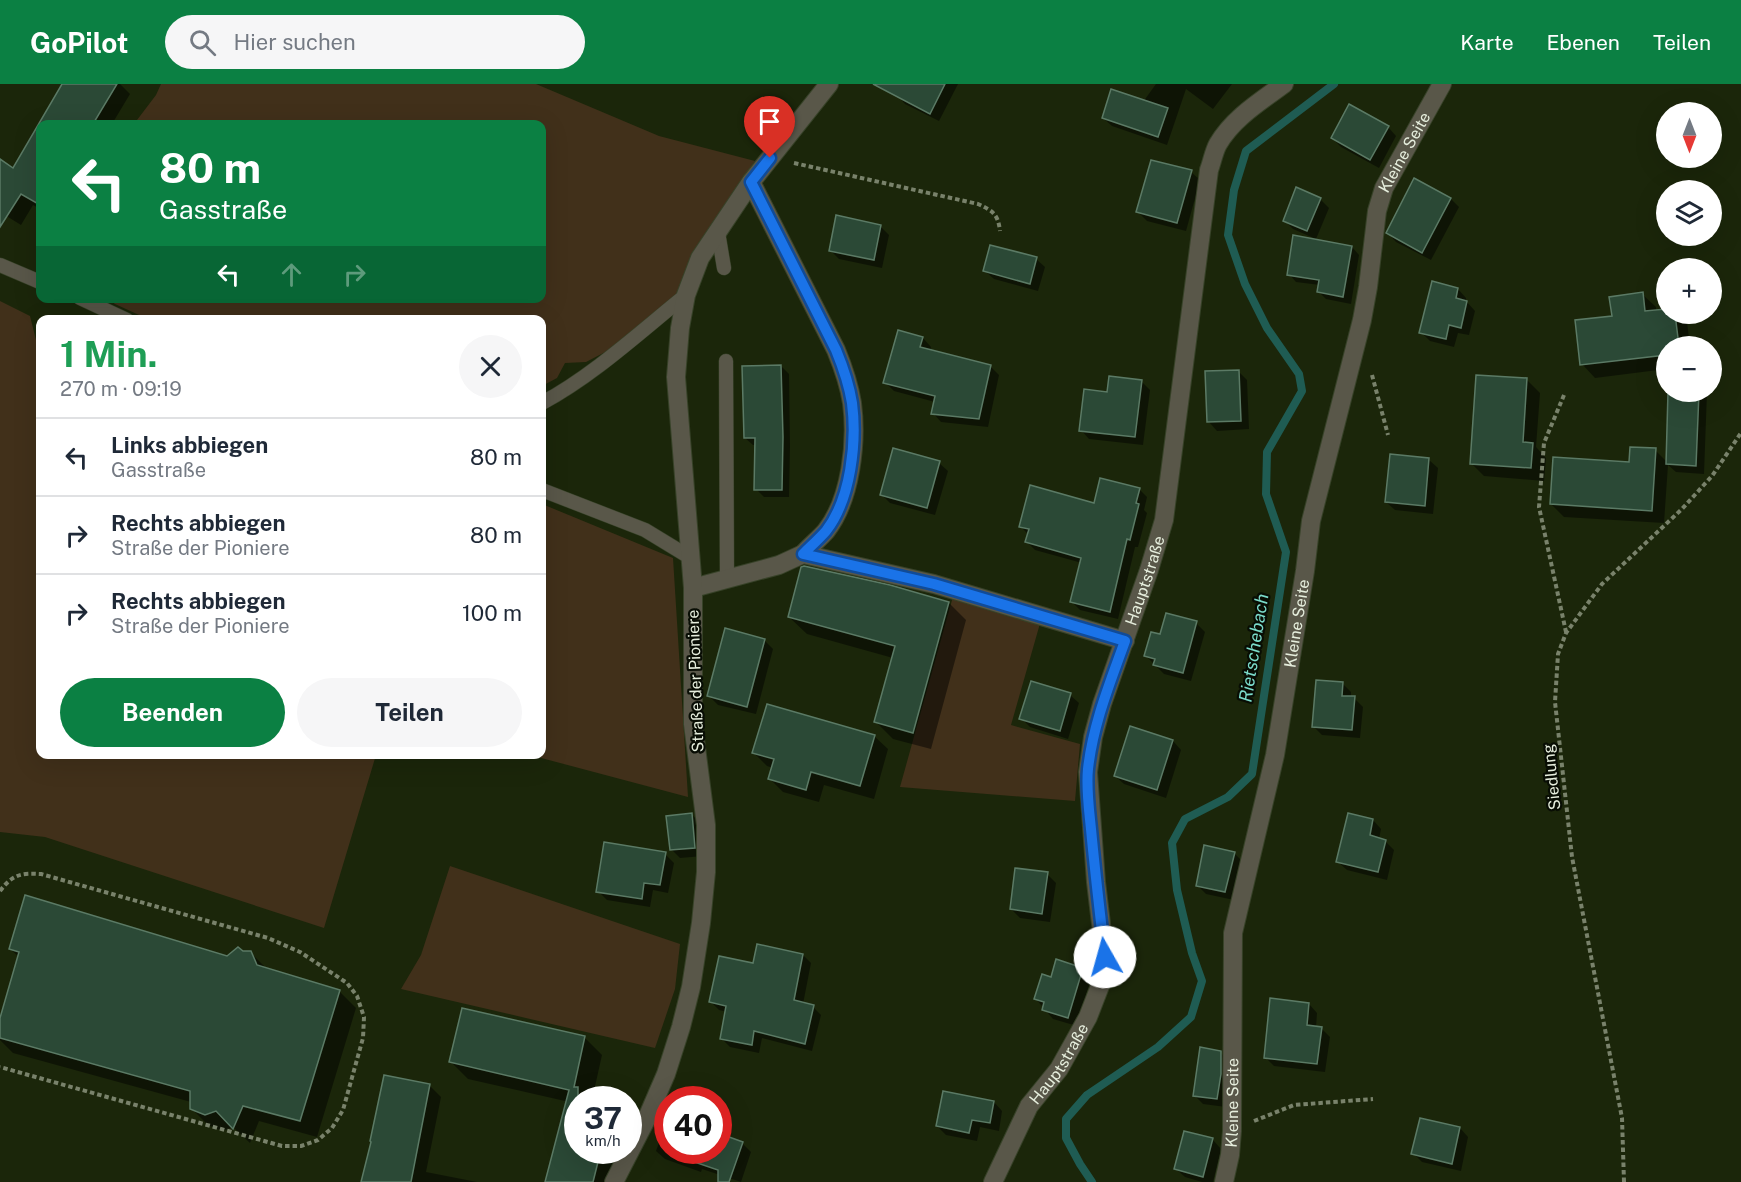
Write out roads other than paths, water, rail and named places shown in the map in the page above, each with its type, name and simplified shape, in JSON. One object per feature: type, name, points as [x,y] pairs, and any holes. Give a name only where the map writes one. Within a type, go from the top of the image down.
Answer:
[{"type":"street","name":"Straße der Pioniere","points":[[614,1182],[647,1118],[666,1074],[681,1027],[691,987],[706,872],[706,825],[693,724],[693,588],[676,377],[680,328],[686,295],[700,258],[751,182],[829,84]]},
{"type":"street","name":"Hauptstraße","points":[[993,1182],[1029,1106],[1059,1069],[1088,1017],[1100,986],[1105,957],[1089,808],[1088,772],[1093,737],[1164,520],[1209,170],[1217,145],[1231,126],[1284,84]]},
{"type":"street","name":"Kleine Seite","points":[[1224,1182],[1232,1131],[1233,933],[1275,755],[1311,521],[1362,320],[1379,203],[1384,188],[1442,84]]},
{"type":"street","points":[[693,588],[779,566],[803,554],[826,530],[840,505],[849,478],[853,437],[852,403],[846,377],[836,350],[751,182]]},
{"type":"street","points":[[803,554],[934,584],[1125,641]]},
{"type":"lane","points":[[718,232],[724,268]]},
{"type":"lane","points":[[0,265],[36,280]]},
{"type":"lane","points":[[546,401],[600,364],[686,295]]},
{"type":"lane","points":[[91,303],[116,315]]},
{"type":"lane","points":[[726,361],[727,578]]},
{"type":"lane","points":[[546,492],[645,530],[691,558]]},
{"type":"waterway","name":"Rietschebach","points":[[1092,1182],[1066,1138],[1066,1119],[1087,1095],[1158,1047],[1191,1017],[1202,981],[1192,953],[1177,890],[1172,843],[1185,819],[1228,797],[1252,774],[1286,552],[1266,494],[1267,452],[1302,391],[1299,374],[1267,328],[1245,284],[1228,235],[1234,190],[1246,151],[1334,84]]}]
